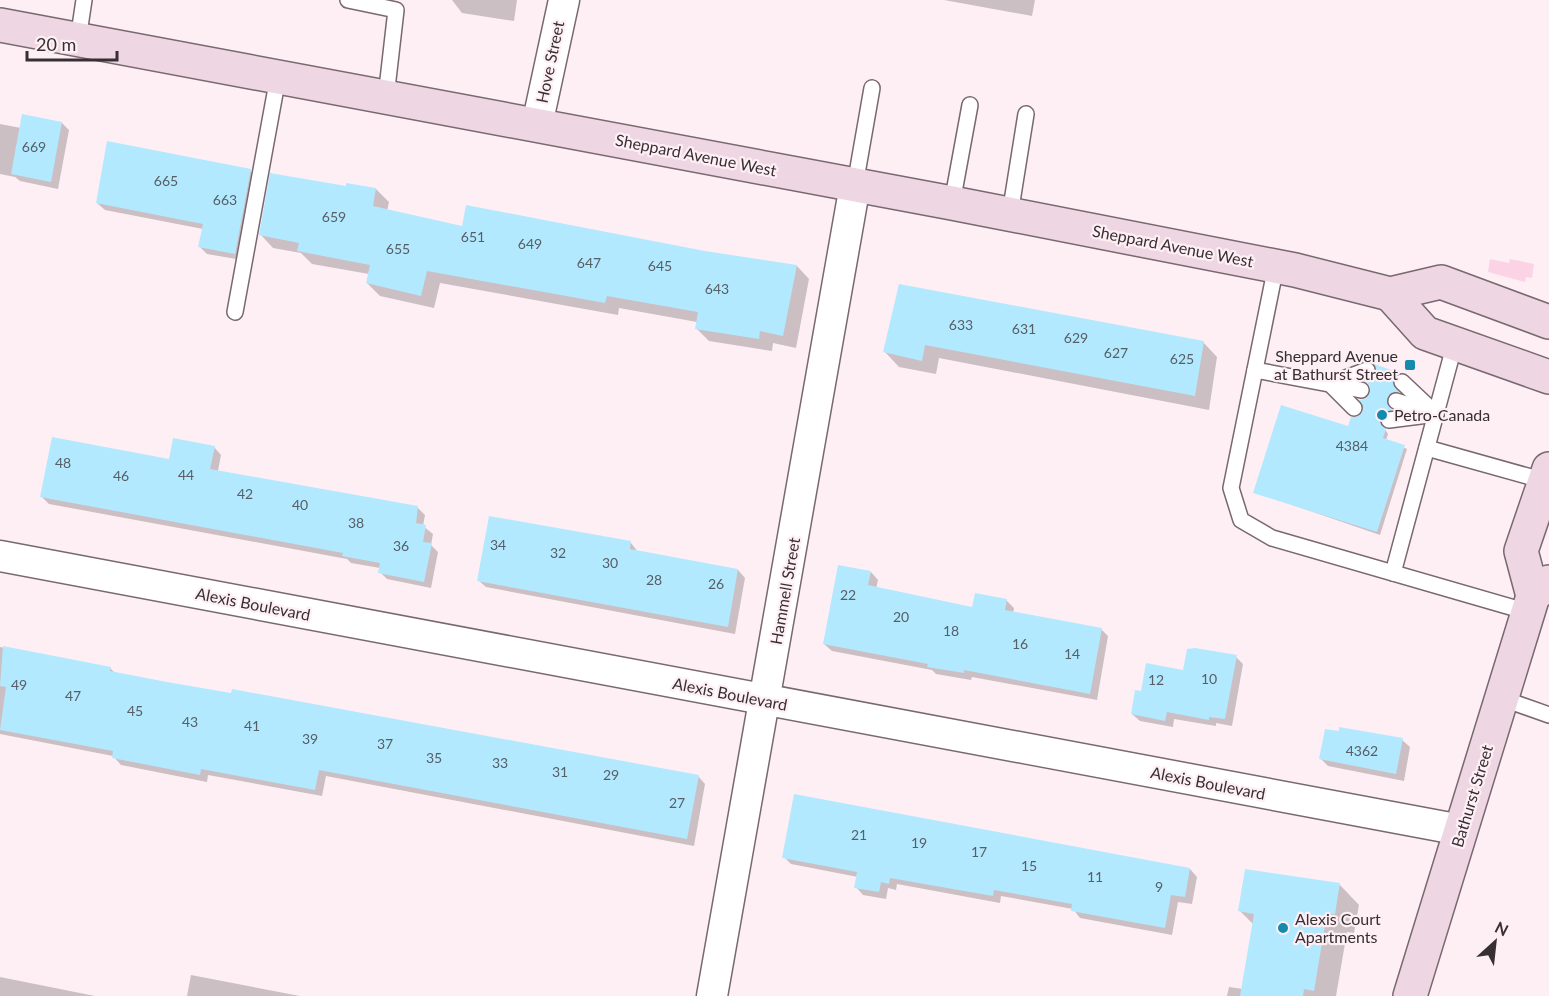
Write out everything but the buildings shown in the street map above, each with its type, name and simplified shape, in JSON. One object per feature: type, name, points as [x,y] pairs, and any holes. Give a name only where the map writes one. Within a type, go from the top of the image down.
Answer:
[{"type":"main road","name":"Sheppard Avenue West","points":[[0,25],[855,184],[1276,266],[1390,294],[1442,282],[1549,322]]},
{"type":"main road","points":[[1390,294],[1425,333],[1549,377]]},
{"type":"main road","points":[[1537,596],[1521,551],[1547,475]]},
{"type":"main road","name":"Bathurst Street","points":[[1410,996],[1502,698],[1537,596]]},
{"type":"street","name":"Hove Street","points":[[537,125],[564,0]]},
{"type":"street","name":"Hammell Street","points":[[712,996],[855,184]]},
{"type":"street","name":"Alexis Boulevard","points":[[0,556],[1461,830]]},
{"type":"lane","points":[[78,40],[84,0]]},
{"type":"lane","points":[[348,0],[396,9],[386,97]]},
{"type":"lane","points":[[235,312],[278,77]]},
{"type":"lane","points":[[855,184],[872,88]]},
{"type":"lane","points":[[952,203],[970,105]]},
{"type":"lane","points":[[1010,214],[1026,114]]},
{"type":"lane","points":[[1276,266],[1231,488],[1241,520],[1272,538],[1393,573],[1537,596]]},
{"type":"lane","points":[[1393,573],[1455,343]]},
{"type":"lane","points":[[1255,370],[1361,390]]},
{"type":"lane","points":[[1330,384],[1367,370]]},
{"type":"lane","points":[[1402,382],[1436,414]]},
{"type":"lane","points":[[1330,384],[1354,408]]},
{"type":"lane","points":[[1396,401],[1436,414]]},
{"type":"lane","points":[[1389,420],[1436,414]]},
{"type":"lane","points":[[1427,448],[1547,475]]},
{"type":"lane","points":[[1502,698],[1549,715]]},
{"type":"shaded area","points":[[1490,259],[1509,263],[1510,259],[1534,264],[1532,278],[1526,277],[1525,282],[1488,272]]},
{"type":"place","name":"Sheppard Avenue at Bathurst Street","points":[[1410,365]]},
{"type":"place","name":"Petro-Canada","points":[[1382,415]]},
{"type":"place","name":"Alexis Court Apartments","points":[[1283,928]]}]
